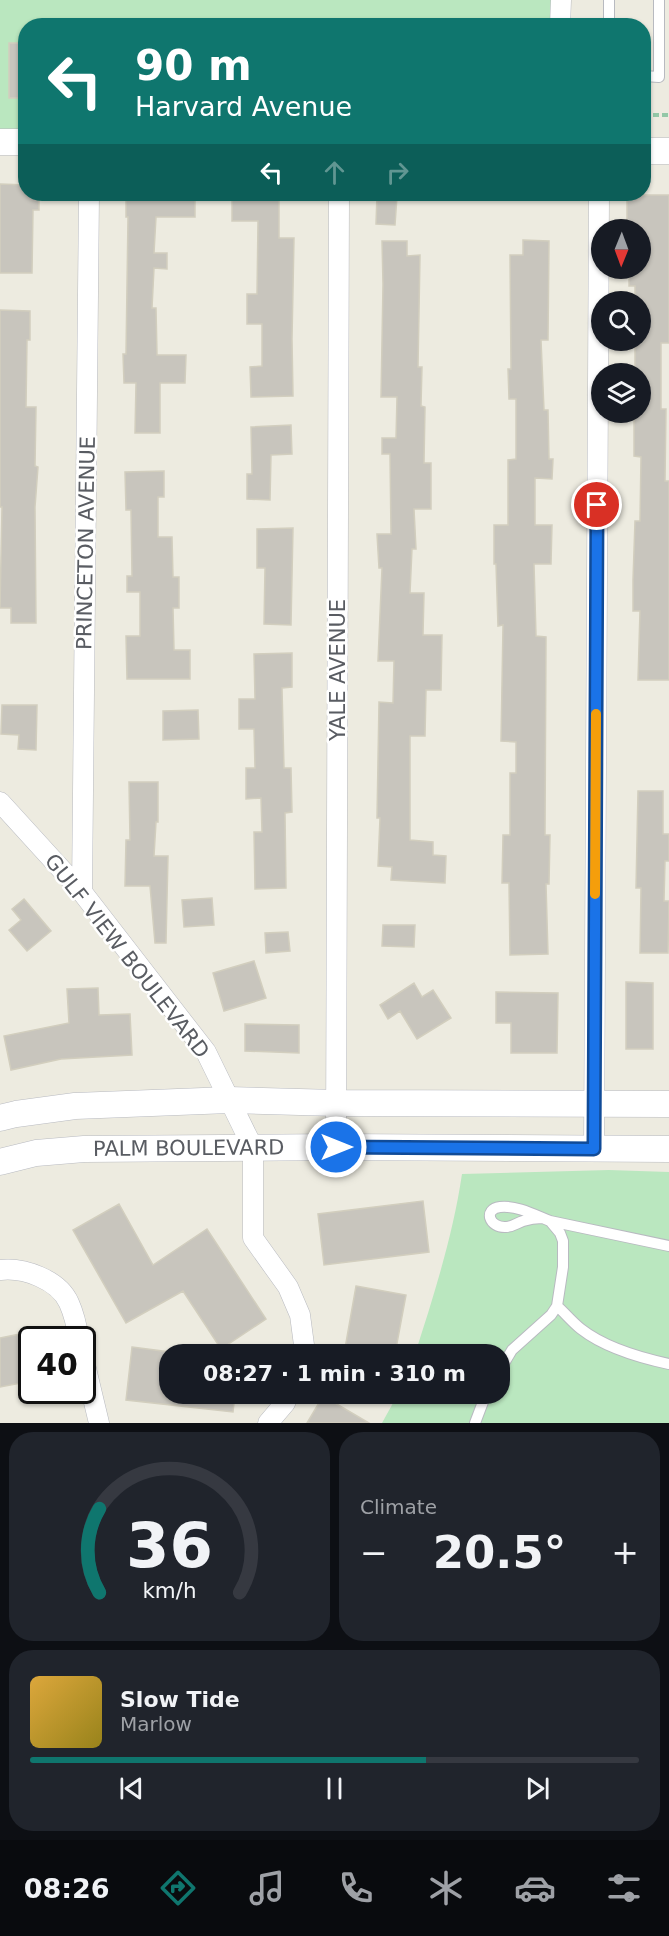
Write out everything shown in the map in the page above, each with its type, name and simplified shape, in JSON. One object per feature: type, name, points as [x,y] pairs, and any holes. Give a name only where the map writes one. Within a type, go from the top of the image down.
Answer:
[{"type":"street","points":[[560,18],[561,0]]},
{"type":"street","points":[[0,142],[18,142]]},
{"type":"street","points":[[651,151],[669,151]]},
{"type":"street","name":"PRINCETON AVENUE","points":[[82,892],[89,201]]},
{"type":"street","name":"YALE AVENUE","points":[[336,1147],[339,201]]},
{"type":"street","points":[[594,1149],[599,201]]},
{"type":"street","name":"GULF VIEW BOULEVARD","points":[[0,802],[82,892],[206,1052],[253,1148],[253,1238],[288,1287],[300,1315],[304,1344]]},
{"type":"street","name":"PALM BOULEVARD","points":[[0,1118],[75,1106],[230,1100],[336,1103],[669,1104]]},
{"type":"street","name":"PALM BOULEVARD","points":[[0,1162],[36,1153],[84,1149],[336,1147],[669,1149]]},
{"type":"street","points":[[0,1270],[29,1273],[54,1285],[68,1300],[76,1326]]},
{"type":"street","points":[[94,1404],[99,1423]]},
{"type":"street","points":[[268,1423],[284,1404]]},
{"type":"lane","points":[[609,0],[609,18]]},
{"type":"lane","points":[[651,76],[659,77],[659,0]]},
{"type":"lane","points":[[510,1353],[551,1316],[557,1306],[563,1267],[563,1241],[560,1233],[546,1219],[669,1246]]},
{"type":"lane","points":[[557,1306],[581,1329],[594,1336],[634,1355],[669,1364]]},
{"type":"lane","points":[[475,1423],[482,1404]]},
{"type":"path","points":[[651,115],[669,115]]},
{"type":"green space","points":[[0,0],[561,0],[560,18],[18,18],[18,137],[0,136]]},
{"type":"green space","points":[[609,1170],[669,1172],[669,1423],[382,1423],[392,1404],[510,1404],[510,1344],[418,1344],[448,1242],[462,1174]]},
{"type":"building","points":[[9,43],[18,43],[18,98],[9,98]]},
{"type":"building","points":[[0,184],[18,185],[18,201],[39,201],[39,210],[33,210],[32,273],[0,273]]},
{"type":"building","points":[[651,195],[669,195],[669,343],[661,343],[661,409],[666,409],[665,481],[669,481],[669,680],[638,680],[640,611],[633,611],[633,580],[635,521],[640,521],[641,457],[634,456],[634,423],[651,423],[651,363],[635,363],[635,351],[651,351],[651,291],[635,291],[635,286],[629,286],[629,279],[651,279],[651,219],[627,219],[627,201],[651,201]]},
{"type":"building","points":[[126,201],[195,201],[195,217],[156,217],[154,253],[167,253],[167,269],[154,268],[152,308],[156,308],[157,355],[186,355],[185,383],[160,383],[160,433],[135,433],[136,383],[124,383],[128,217],[126,217]]},
{"type":"building","points":[[232,201],[279,201],[279,238],[294,238],[293,396],[251,397],[250,367],[262,366],[262,324],[247,324],[247,294],[257,294],[258,221],[232,221]]},
{"type":"building","points":[[377,201],[397,201],[395,225],[376,224]]},
{"type":"building","points":[[523,240],[549,241],[548,340],[541,340],[544,410],[548,410],[549,459],[553,459],[552,479],[535,478],[535,525],[552,525],[551,564],[534,564],[536,636],[546,637],[545,835],[550,835],[549,884],[546,884],[548,954],[510,955],[509,883],[502,883],[503,835],[510,835],[510,773],[516,773],[516,742],[501,741],[503,625],[498,626],[494,525],[508,525],[508,460],[516,459],[516,399],[509,399],[508,369],[511,369],[510,255],[523,255]]},
{"type":"building","points":[[382,241],[407,241],[407,256],[420,255],[418,367],[422,367],[421,406],[425,407],[424,463],[431,463],[431,509],[414,509],[416,549],[412,549],[410,593],[424,593],[423,635],[442,635],[441,690],[426,690],[425,736],[410,736],[410,840],[433,842],[433,855],[446,856],[445,883],[391,880],[392,867],[378,866],[379,702],[393,703],[394,661],[378,661],[382,568],[379,568],[377,534],[391,534],[390,454],[382,454],[382,438],[396,438],[397,397],[381,397]]},
{"type":"building","points":[[0,310],[30,311],[26,407],[36,407],[35,466],[38,467],[35,507],[36,623],[11,623],[11,608],[0,608],[2,507],[0,507]]},
{"type":"building","points":[[291,425],[292,454],[271,455],[270,500],[247,499],[247,474],[252,474],[251,427]]},
{"type":"building","points":[[164,471],[164,497],[158,497],[158,537],[172,537],[173,577],[179,577],[179,608],[173,608],[174,650],[190,650],[190,679],[127,679],[126,636],[140,636],[140,592],[127,592],[127,576],[132,576],[131,510],[126,510],[125,472]]},
{"type":"building","points":[[293,528],[291,625],[264,624],[265,568],[257,568],[257,529]]},
{"type":"building","points":[[292,653],[292,687],[282,688],[284,768],[291,768],[292,812],[285,813],[286,888],[255,889],[254,832],[262,832],[261,798],[246,799],[246,768],[255,768],[254,729],[239,729],[239,699],[255,699],[254,654]]},
{"type":"building","points":[[2,705],[37,705],[36,750],[18,749],[19,735],[1,734]]},
{"type":"building","points":[[198,710],[199,739],[163,740],[163,711]]},
{"type":"building","points":[[129,782],[158,782],[158,822],[156,822],[154,856],[168,856],[166,943],[155,943],[150,886],[125,886],[126,840],[130,840]]},
{"type":"building","points":[[638,791],[663,791],[663,834],[669,834],[669,861],[665,861],[664,901],[669,901],[668,953],[640,953],[641,888],[636,888]]},
{"type":"building","points":[[212,898],[214,925],[184,927],[182,900]]},
{"type":"building","points":[[24,899],[51,931],[27,951],[9,930],[21,920],[12,909]]},
{"type":"building","points":[[383,925],[415,925],[414,947],[382,946]]},
{"type":"building","points":[[288,932],[290,951],[266,953],[265,933]]},
{"type":"building","points":[[254,961],[266,998],[224,1011],[213,973]]},
{"type":"building","points":[[626,982],[653,983],[653,1049],[626,1049]]},
{"type":"building","points":[[414,983],[422,997],[433,990],[451,1018],[417,1039],[400,1011],[388,1019],[380,1005]]},
{"type":"building","points":[[98,988],[99,1015],[130,1014],[132,1055],[61,1059],[11,1070],[4,1036],[69,1023],[67,989]]},
{"type":"building","points":[[496,992],[558,993],[557,1053],[511,1053],[511,1023],[496,1023]]},
{"type":"building","points":[[245,1024],[299,1025],[299,1053],[245,1051]]},
{"type":"building","points":[[423,1201],[429,1252],[324,1265],[318,1214]]},
{"type":"building","points":[[119,1204],[153,1265],[207,1229],[266,1319],[228,1344],[218,1344],[183,1291],[126,1323],[73,1230]]},
{"type":"building","points":[[356,1286],[406,1295],[397,1344],[346,1344]]},
{"type":"building","points":[[18,1334],[18,1384],[0,1387],[0,1338]]},
{"type":"building","points":[[132,1347],[159,1351],[159,1404],[126,1400]]},
{"type":"building","points":[[162,1404],[234,1404],[233,1412]]},
{"type":"building","points":[[318,1404],[337,1404],[369,1423],[307,1423]]},
{"type":"slow traffic","points":[[595,894],[596,714]]},
{"type":"route","points":[[336,1147],[594,1149],[597,505]]}]
